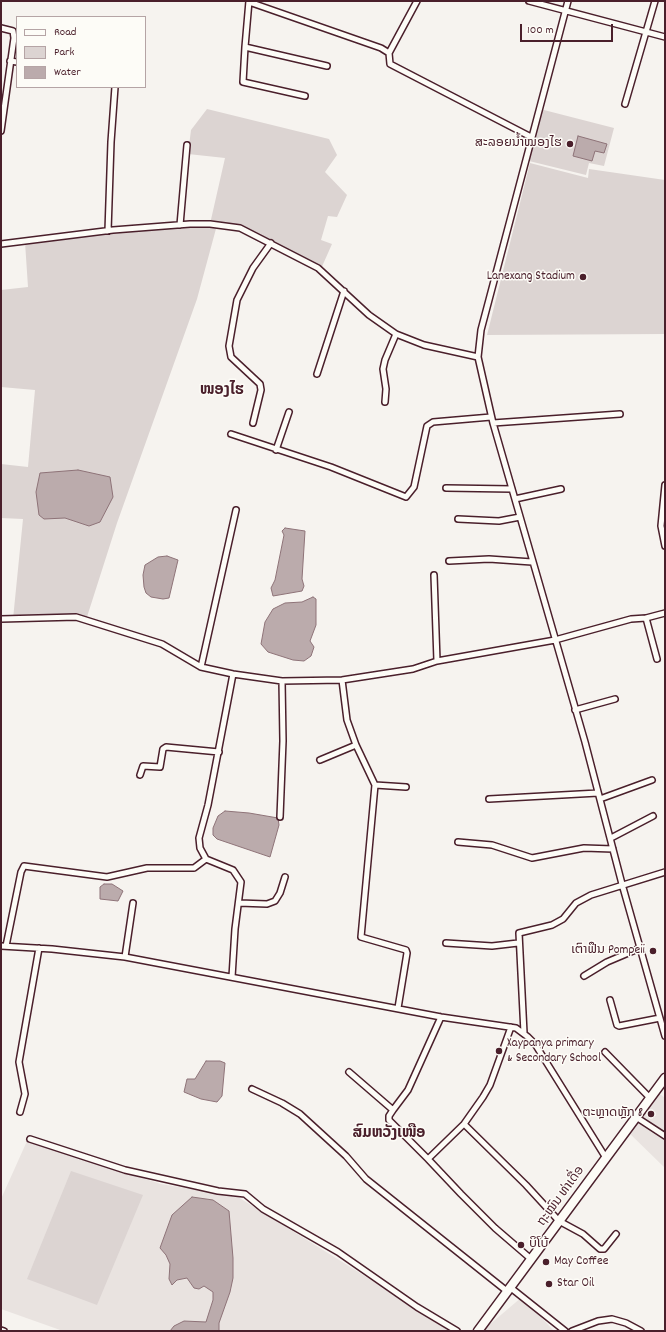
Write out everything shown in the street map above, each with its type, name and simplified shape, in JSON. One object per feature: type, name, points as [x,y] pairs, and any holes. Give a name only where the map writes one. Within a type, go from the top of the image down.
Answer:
[{"type":"main road","name":"ຖະໝົນ ທ່າເດື່ອ","points":[[478,1331],[665,1078]]},
{"type":"street","points":[[417,1],[389,53],[390,64],[531,137]]},
{"type":"street","points":[[529,1],[665,37]]},
{"type":"street","points":[[568,1],[481,330],[478,357],[492,420],[611,838],[622,884],[665,1036]]},
{"type":"street","points":[[625,104],[647,33],[655,1]]},
{"type":"street","points":[[305,96],[243,82],[249,2],[349,36],[381,48],[389,53]]},
{"type":"street","points":[[1,28],[13,31],[14,38],[1,131]]},
{"type":"street","points":[[245,47],[327,66]]},
{"type":"street","points":[[10,61],[16,62]]},
{"type":"street","points":[[108,231],[111,142],[115,88]]},
{"type":"street","points":[[180,225],[187,145]]},
{"type":"street","points":[[1,244],[108,231],[180,225],[210,224],[240,228],[318,268],[383,326],[396,334],[437,348],[478,357]]},
{"type":"street","points":[[253,423],[261,390],[260,384],[231,357],[229,346],[233,317],[240,293],[253,268],[271,243]]},
{"type":"street","points":[[317,374],[344,291]]},
{"type":"street","points":[[385,402],[386,389],[383,369],[385,360],[396,334]]},
{"type":"street","points":[[276,450],[289,412]]},
{"type":"street","points":[[231,434],[331,468],[396,495],[406,497],[414,487],[427,426],[433,422],[620,414]]},
{"type":"street","points":[[665,485],[661,526],[665,546]]},
{"type":"street","points":[[446,488],[512,489]]},
{"type":"street","points":[[515,499],[561,489]]},
{"type":"street","points":[[201,667],[236,510]]},
{"type":"street","points":[[458,519],[499,521],[520,517]]},
{"type":"street","points":[[449,561],[488,559],[532,562]]},
{"type":"street","points":[[434,575],[437,661]]},
{"type":"street","points":[[1,619],[76,617],[162,644],[201,667],[234,674],[282,681],[342,680],[413,669],[437,661],[555,640],[631,619],[646,618],[665,613]]},
{"type":"street","points":[[646,618],[657,659]]},
{"type":"street","points":[[232,977],[235,929],[241,882],[237,873],[206,859],[200,848],[199,838],[219,752],[234,674]]},
{"type":"street","points":[[342,680],[347,720],[356,745],[375,785],[361,937],[406,950],[407,953],[398,1008]]},
{"type":"street","points":[[280,817],[283,741],[282,681]]},
{"type":"street","points":[[575,710],[615,699]]},
{"type":"street","points":[[320,760],[356,745]]},
{"type":"street","points":[[140,775],[143,766],[160,767],[163,749],[166,747],[219,752]]},
{"type":"street","points":[[489,799],[599,796],[652,780]]},
{"type":"street","points":[[375,785],[406,787]]},
{"type":"street","points":[[611,838],[653,816]]},
{"type":"street","points":[[458,842],[492,845],[532,858],[584,848],[613,849]]},
{"type":"street","points":[[206,859],[194,868],[147,868],[107,877],[24,866],[21,872],[4,946],[125,957],[441,1017],[511,1027],[524,1033],[535,1044],[606,1158]]},
{"type":"street","points":[[524,1033],[521,951],[518,943],[519,933],[552,926],[563,919],[580,900],[622,884],[665,872]]},
{"type":"street","points":[[239,903],[267,904],[275,901],[280,893],[285,877]]},
{"type":"street","points":[[125,957],[133,903]]},
{"type":"street","points":[[446,943],[492,946],[518,943]]},
{"type":"street","points":[[20,1112],[25,1094],[19,1062],[39,948]]},
{"type":"street","points":[[584,976],[607,962],[640,948]]},
{"type":"street","points":[[610,1000],[617,1025],[619,1026],[660,1018]]},
{"type":"street","points":[[441,1017],[408,1090],[389,1116],[389,1120],[470,1204],[531,1259]]},
{"type":"street","points":[[428,1159],[464,1124],[474,1112],[490,1085],[511,1027]]},
{"type":"street","points":[[605,1052],[650,1098]]},
{"type":"street","points":[[349,1072],[393,1110]]},
{"type":"street","points":[[252,1089],[282,1103],[300,1114],[346,1156],[366,1179],[509,1290],[565,1331]]},
{"type":"street","points":[[636,1117],[665,1136]]},
{"type":"street","points":[[464,1124],[526,1185],[559,1221],[583,1234],[600,1249],[604,1249],[616,1234]]},
{"type":"street","points":[[30,1139],[125,1170],[218,1191],[245,1194],[263,1209],[338,1252],[417,1307],[457,1331]]},
{"type":"street","points":[[572,1331],[598,1321],[612,1319],[626,1323],[641,1331]]},
{"type":"shaded area","name":"ຕະຫຼາດຫຼັກ 8","points":[[655,1090],[665,1098],[665,1168],[626,1130]]},
{"type":"shaded area","points":[[27,1141],[161,1184],[238,1197],[453,1331],[63,1331],[1,1309],[1,1199]]},
{"type":"shaded area","points":[[522,1297],[554,1331],[482,1331]]},
{"type":"green space","points":[[207,109],[329,139],[337,155],[325,172],[347,195],[337,217],[328,216],[321,240],[332,244],[320,271],[301,259],[237,229],[217,225],[197,299],[117,523],[86,620],[76,617],[13,619],[23,519],[1,518],[1,464],[28,467],[35,390],[1,387],[1,290],[28,287],[25,242],[162,227],[210,224],[225,158],[188,154],[191,130]]},
{"type":"green space","name":"ສະລອຍນ້ຳໝອງໄຮ","points":[[540,109],[614,128],[604,166],[589,163],[586,175],[525,160]]},
{"type":"green space","name":"Lanexang Stadium","points":[[530,163],[588,178],[589,169],[665,180],[665,334],[487,335]]},
{"type":"green space","points":[[71,1171],[143,1195],[97,1305],[27,1279]]},
{"type":"water","points":[[578,136],[607,144],[604,153],[595,151],[592,161],[573,156]]},
{"type":"water","points":[[78,470],[110,477],[113,497],[100,522],[89,526],[65,518],[44,519],[39,515],[36,492],[40,473]]},
{"type":"water","points":[[285,528],[305,531],[302,579],[304,586],[302,591],[273,596],[271,588],[275,580],[284,535],[282,531]]},
{"type":"water","points":[[167,556],[178,560],[169,598],[163,599],[151,597],[146,593],[144,587],[143,575],[145,565],[158,557]]},
{"type":"water","points":[[313,597],[316,599],[316,625],[310,641],[314,647],[311,656],[304,661],[293,660],[268,652],[261,644],[265,622],[273,609],[285,603],[302,602]]},
{"type":"water","points":[[225,811],[278,818],[279,825],[270,857],[217,839],[213,835],[213,828],[218,816]]},
{"type":"water","points":[[104,884],[112,884],[123,891],[118,901],[100,899],[100,887]]},
{"type":"water","points":[[206,1061],[220,1061],[225,1063],[222,1096],[217,1102],[201,1099],[184,1092],[187,1079],[195,1079]]},
{"type":"water","points":[[192,1197],[213,1200],[229,1211],[233,1278],[230,1292],[219,1323],[219,1331],[170,1331],[174,1326],[184,1321],[206,1322],[213,1300],[213,1292],[204,1286],[199,1289],[194,1288],[187,1278],[177,1280],[172,1285],[169,1279],[170,1264],[166,1255],[160,1248],[172,1215]]},
{"type":"place","name":"ສະລອຍນ້ຳໝອງໄຮ","points":[[570,144]]},
{"type":"place","name":"Lanexang Stadium","points":[[583,277]]},
{"type":"place","name":"ເຕົາຟືນ Pompeii","points":[[653,951]]},
{"type":"place","name":"Xaypanya primary & Secondary School","points":[[499,1051]]},
{"type":"place","name":"ຕະຫຼາດຫຼັກ 8","points":[[651,1114]]},
{"type":"place","name":"ບິໂບ້","points":[[521,1245]]},
{"type":"place","name":"May Coffee","points":[[546,1262]]},
{"type":"place","name":"Star Oil","points":[[549,1284]]},
{"type":"district","name":"ໜອງໄຮ","points":[[222,392]]},
{"type":"district","name":"ສົມຫວັງເໜືອ","points":[[389,1135]]}]
